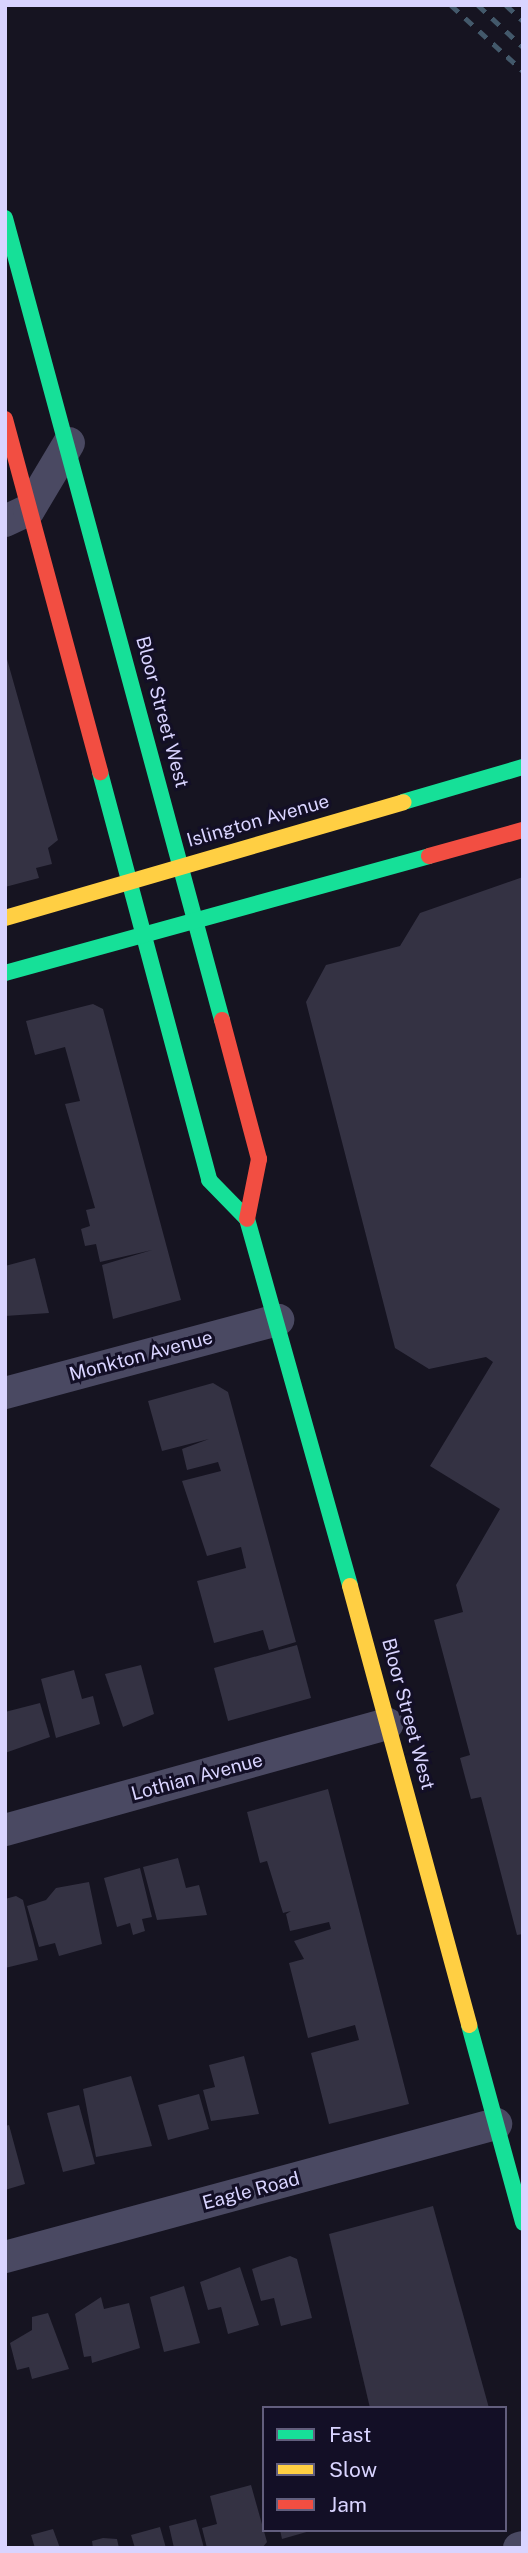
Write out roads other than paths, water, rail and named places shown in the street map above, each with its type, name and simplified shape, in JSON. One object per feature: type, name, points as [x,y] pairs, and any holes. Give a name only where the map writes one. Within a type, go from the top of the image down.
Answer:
[{"type":"main road","name":"Bloor Street West","points":[[5,218],[69,443],[259,1159],[247,1219]]},
{"type":"main road","name":"Bloor Street West","points":[[5,419],[17,516],[129,884],[209,1180],[247,1219],[278,1320],[523,2222]]},
{"type":"main road","name":"Islington Avenue","points":[[5,918],[129,884],[181,866],[413,807],[523,767]]},
{"type":"main road","points":[[5,973],[425,861],[523,830]]},
{"type":"main road","points":[[419,837],[425,861]]},
{"type":"street","points":[[17,516],[69,443]]},
{"type":"street","name":"Monkton Avenue","points":[[5,1393],[278,1320]]},
{"type":"street","name":"Lothian Avenue","points":[[5,1830],[388,1724]]},
{"type":"street","name":"Eagle Road","points":[[5,2257],[496,2124]]},
{"type":"railway","points":[[451,5],[523,71]]},
{"type":"railway","points":[[478,5],[523,47]]},
{"type":"railway","points":[[506,5],[523,21]]}]
